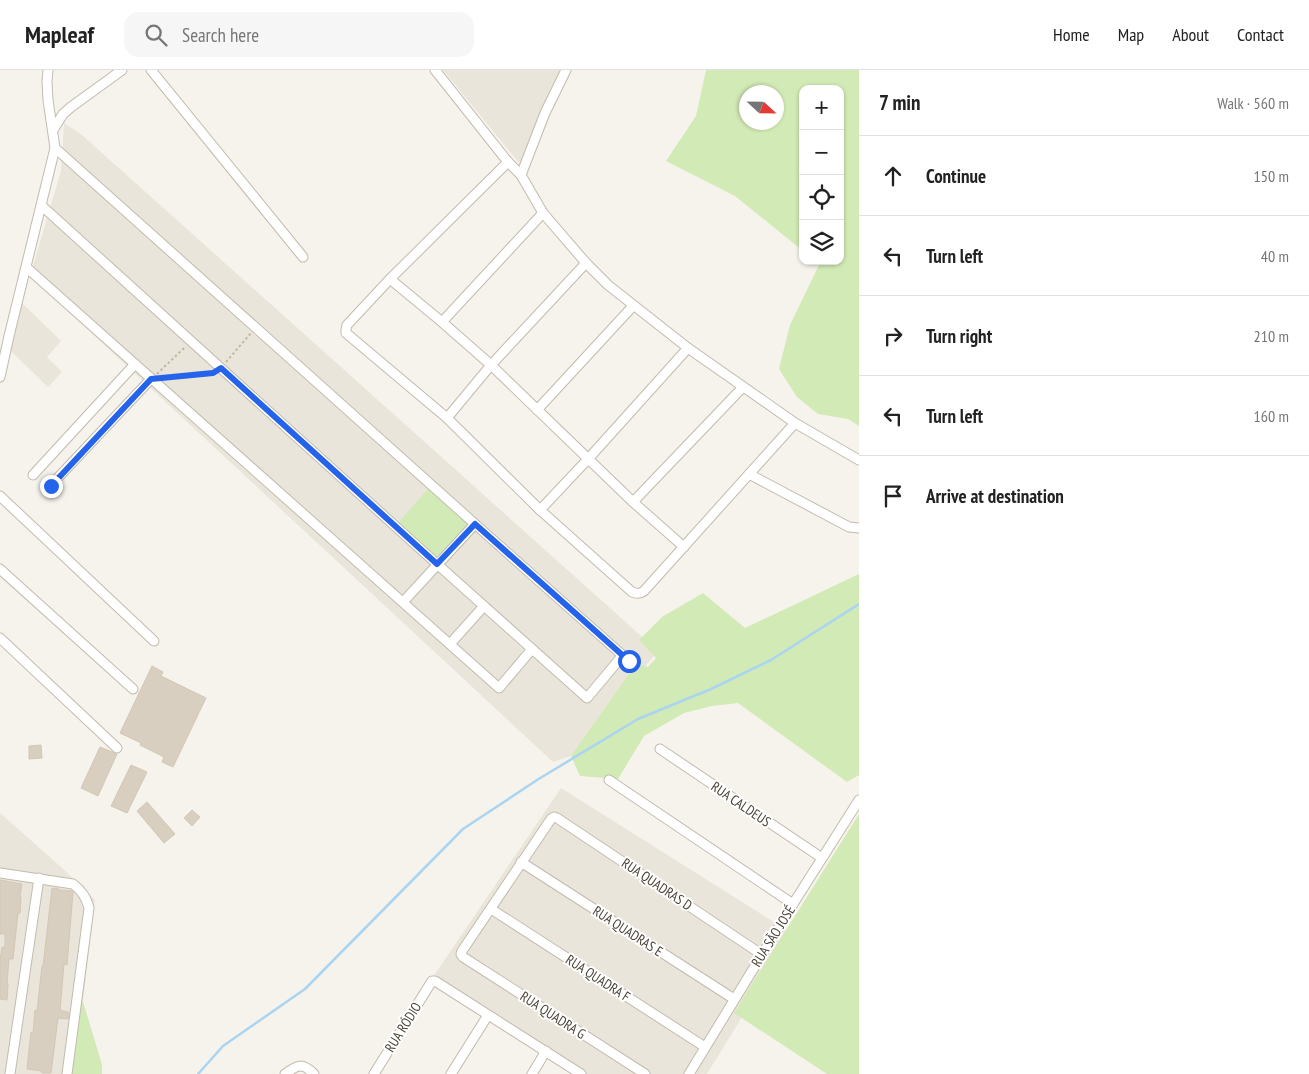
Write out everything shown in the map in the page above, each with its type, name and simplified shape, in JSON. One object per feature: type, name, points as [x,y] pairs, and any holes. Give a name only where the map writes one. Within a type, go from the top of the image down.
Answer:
[{"type":"street","points":[[0,377],[55,148],[48,100],[48,70]]},
{"type":"street","points":[[53,130],[63,114],[71,107],[122,70]]},
{"type":"street","points":[[151,70],[303,257]]},
{"type":"street","points":[[435,70],[520,175],[543,213],[586,263],[608,285],[688,348],[743,387],[795,423],[859,460]]},
{"type":"street","points":[[520,175],[545,113],[566,70]]},
{"type":"street","points":[[42,206],[587,698],[626,658],[55,148]]},
{"type":"street","points":[[508,162],[390,279],[347,325],[346,333],[447,418],[540,510],[632,592],[640,594],[795,423]]},
{"type":"street","points":[[442,322],[543,213]]},
{"type":"street","points":[[447,418],[491,365],[586,263]]},
{"type":"street","points":[[26,267],[499,688],[532,649]]},
{"type":"street","points":[[390,279],[491,365],[633,502],[684,546]]},
{"type":"street","points":[[537,410],[633,306]]},
{"type":"street","points":[[540,510],[688,348]]},
{"type":"street","points":[[33,475],[135,364]]},
{"type":"street","points":[[51,486],[151,379]]},
{"type":"street","points":[[633,502],[743,387]]},
{"type":"street","points":[[749,474],[849,527],[859,528]]},
{"type":"street","points":[[0,496],[154,641]]},
{"type":"street","points":[[403,602],[475,524]]},
{"type":"street","points":[[0,569],[133,689]]},
{"type":"street","points":[[450,644],[484,606]]},
{"type":"street","points":[[0,638],[117,748]]},
{"type":"street","name":"RUA CALDEUS","points":[[660,749],[822,858]]},
{"type":"street","points":[[609,780],[792,904]]},
{"type":"street","name":"RUA SÃO JOSÉ","points":[[689,1074],[792,904],[859,800]]},
{"type":"street","name":"RUA QUADRAS D","points":[[521,862],[551,819],[557,818],[761,954]]},
{"type":"street","points":[[491,908],[521,862]]},
{"type":"street","name":"RUA QUADRAS E","points":[[521,862],[734,999]]},
{"type":"street","points":[[0,872],[73,884],[84,894],[89,908],[66,1074]]},
{"type":"street","points":[[10,1074],[38,878]]},
{"type":"street","name":"RUA QUADRA G","points":[[491,908],[462,950],[461,954],[463,957],[645,1074]]},
{"type":"street","name":"RUA QUADRA F","points":[[491,908],[705,1047]]},
{"type":"street","name":"RUA RÓDIO","points":[[374,1074],[432,981],[435,981],[488,1015]]},
{"type":"street","points":[[451,1074],[488,1015],[581,1074]]},
{"type":"street","points":[[532,1074],[546,1051]]},
{"type":"street","points":[[285,1074],[294,1067],[301,1065],[307,1067],[314,1074]]},
{"type":"path","points":[[151,379],[213,373],[221,368],[256,328]]},
{"type":"path","points":[[151,379],[192,341]]},
{"type":"shaded area","points":[[443,70],[560,70],[520,164]]},
{"type":"shaded area","points":[[64,123],[82,135],[658,651],[571,756],[553,762],[30,276],[61,171]]},
{"type":"shaded area","points":[[21,302],[61,341],[47,357],[62,372],[48,387],[9,349]]},
{"type":"shaded area","points":[[561,788],[793,934],[707,1074],[579,1074],[429,983]]},
{"type":"shaded area","points":[[0,813],[95,900],[83,1002],[102,1065],[102,1074],[0,1074]]},
{"type":"green space","points":[[706,70],[859,70],[859,426],[848,419],[818,414],[797,397],[779,369],[790,325],[819,265],[844,265],[844,85],[799,85],[799,248],[735,196],[666,161],[696,116]]},
{"type":"green space","points":[[428,489],[468,525],[438,558],[399,522]]},
{"type":"green space","points":[[859,574],[859,775],[847,782],[738,703],[712,706],[684,713],[644,736],[618,779],[580,776],[571,756],[636,664],[648,667],[656,658],[639,640],[662,617],[703,593],[745,628]]},
{"type":"green space","points":[[859,814],[859,1074],[827,1074],[734,1013]]},
{"type":"green space","points":[[83,1002],[102,1065],[102,1074],[70,1074],[79,1005]]},
{"type":"building","points":[[152,666],[163,672],[161,676],[206,698],[173,767],[162,762],[164,757],[120,733]]},
{"type":"building","points":[[41,745],[42,758],[29,759],[29,746]]},
{"type":"building","points":[[100,747],[117,754],[98,796],[81,788]]},
{"type":"building","points":[[131,765],[147,772],[127,813],[111,806]]},
{"type":"building","points":[[147,802],[175,834],[164,843],[137,811]]},
{"type":"building","points":[[192,810],[200,817],[192,826],[184,818]]},
{"type":"building","points":[[0,880],[22,884],[13,959],[9,959],[7,1000],[0,999],[0,960],[2,947],[5,947],[5,934],[0,934]]},
{"type":"building","points":[[52,888],[73,892],[67,965],[64,964],[60,1010],[68,1012],[69,1015],[68,1019],[58,1018],[51,1073],[42,1073],[42,1071],[27,1069],[31,1032],[33,1033],[35,1010],[37,1011]]},
{"type":"waterway","points":[[198,1074],[223,1046],[305,989],[463,829],[537,780],[638,719],[711,689],[771,660],[859,604]]},
{"type":"route","points":[[51,486],[151,379],[213,373],[221,368],[437,564],[475,524],[629,661]]}]
